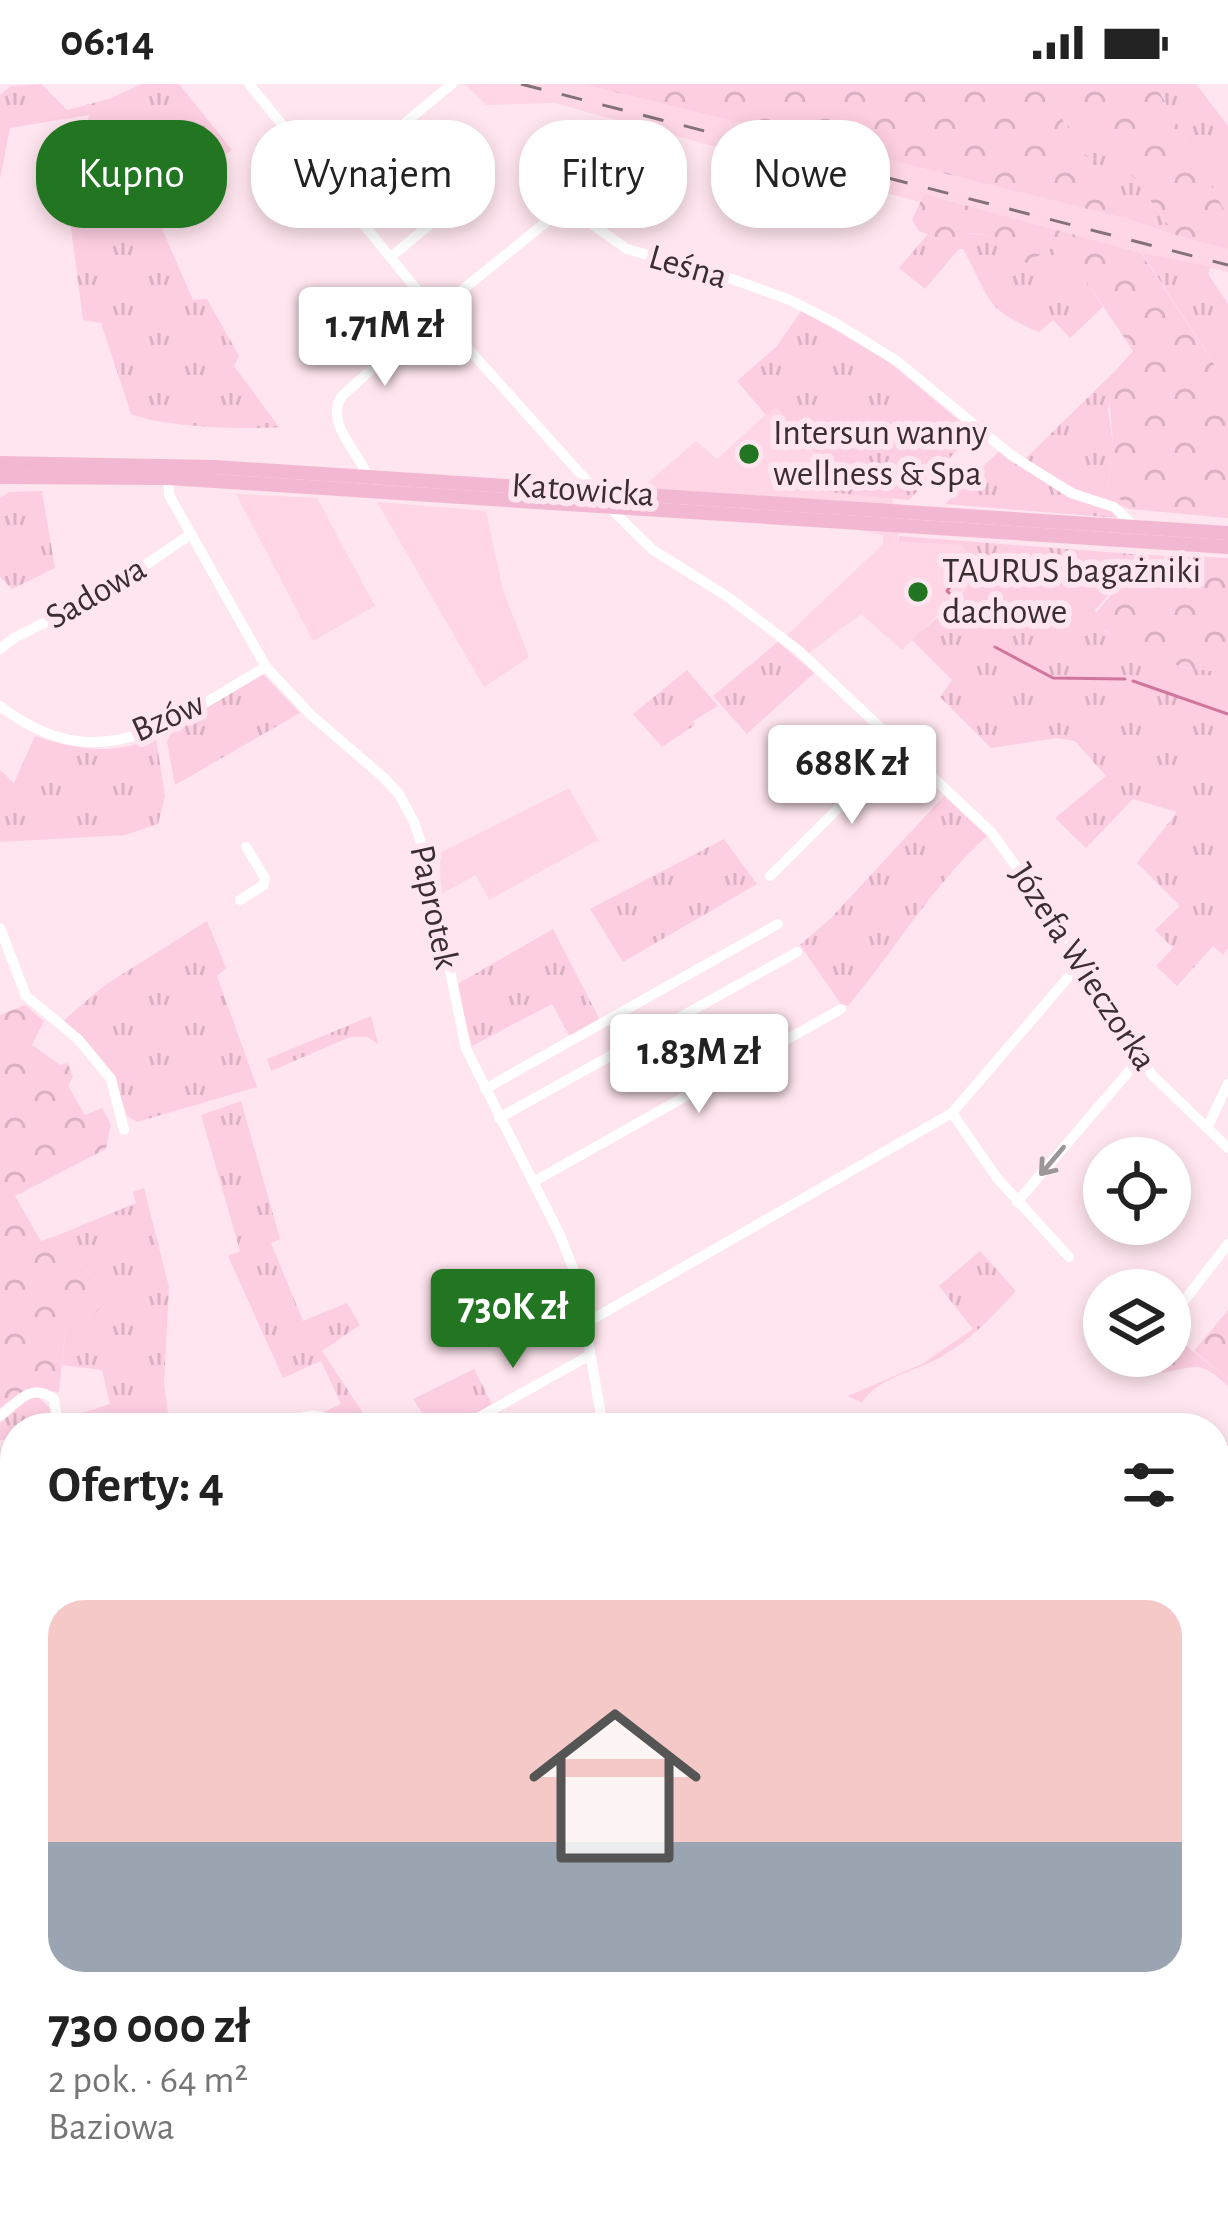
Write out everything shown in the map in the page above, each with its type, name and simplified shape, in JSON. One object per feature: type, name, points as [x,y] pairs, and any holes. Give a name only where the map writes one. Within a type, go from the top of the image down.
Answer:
[{"type":"main road","name":"Katowicka","points":[[0,463],[146,463],[1228,533]]},
{"type":"main road","name":"Katowicka","points":[[0,477],[167,478],[1228,547]]},
{"type":"street","points":[[249,84],[279,120]]},
{"type":"street","points":[[408,120],[452,84]]},
{"type":"street","name":"Leśna","points":[[368,476],[336,420],[336,405],[435,312],[566,206],[627,249],[732,278],[837,324],[897,361],[1011,455],[1071,493],[1114,507],[1135,527]]},
{"type":"street","points":[[369,228],[435,312],[596,491]]},
{"type":"street","points":[[392,256],[426,228]]},
{"type":"street","points":[[554,489],[570,478],[568,458]]},
{"type":"street","name":"Paprotek","points":[[167,478],[169,495],[266,668],[399,794],[414,822],[428,863],[466,1049],[571,1259],[603,1413]]},
{"type":"street","name":"Józefa Wieczorka","points":[[610,508],[637,536],[798,650],[902,745],[1014,859],[1083,960],[1152,1075],[1228,1148]]},
{"type":"street","points":[[637,536],[637,519],[659,510]]},
{"type":"street","name":"Sadowa","points":[[0,650],[121,583],[191,535]]},
{"type":"street","name":"Bzów","points":[[0,706],[35,729],[66,740],[120,740],[152,732],[266,668]]},
{"type":"street","points":[[770,875],[902,745]]},
{"type":"street","points":[[240,901],[264,885],[266,878],[246,848]]},
{"type":"street","points":[[485,1089],[778,924]]},
{"type":"street","points":[[0,928],[26,996],[78,1039],[111,1079],[124,1130]]},
{"type":"street","points":[[499,1118],[797,952]]},
{"type":"street","points":[[586,1323],[952,1113],[1083,960]]},
{"type":"street","points":[[533,1182],[841,1009]]},
{"type":"street","points":[[1018,1202],[1142,1055]]},
{"type":"street","points":[[1207,1128],[1228,1084]]},
{"type":"street","points":[[952,1113],[1018,1202],[1069,1257]]},
{"type":"street","points":[[1191,1292],[1228,1244]]},
{"type":"street","points":[[486,1413],[590,1354]]},
{"type":"street","points":[[4,1413],[27,1393],[42,1392],[54,1399],[56,1413]]},
{"type":"shaded area","points":[[465,84],[583,84],[728,120],[711,120],[711,145],[687,139],[687,120],[617,120],[554,103],[486,105]]},
{"type":"shaded area","points":[[890,160],[1228,249],[1228,272],[924,194],[920,202],[890,194]]},
{"type":"shaded area","points":[[775,406],[824,463],[818,491],[892,497],[899,542],[961,545],[976,561],[976,574],[966,587],[902,650],[861,614],[809,653],[786,636],[883,544],[883,535],[644,486],[696,441],[717,459]]},
{"type":"shaded area","points":[[236,494],[317,498],[375,606],[313,641]]},
{"type":"shaded area","points":[[377,502],[486,511],[503,590],[529,657],[484,687]]},
{"type":"shaded area","points":[[569,788],[598,840],[489,900],[476,875],[441,894],[440,853]]},
{"type":"green space","points":[[41,84],[67,110],[142,84],[179,84],[208,120],[88,120],[89,115],[36,120],[10,128],[0,179],[0,95],[11,86]]},
{"type":"green space","points":[[583,84],[1039,84],[1128,219],[890,160],[890,120],[728,120]]},
{"type":"green space","points":[[1039,84],[1075,84],[1084,112],[1176,235],[1128,219]]},
{"type":"green space","points":[[1075,84],[1155,84],[1228,217],[1228,249],[1176,235],[1084,112]]},
{"type":"green space","points":[[1155,84],[1196,84],[1228,126],[1228,217]]},
{"type":"green space","points":[[924,194],[1141,253],[1228,385],[1228,518],[1130,509],[1108,487],[1113,444],[1109,396],[1115,371],[1133,351],[1083,276],[1051,248],[1027,263],[1013,260],[999,243],[983,235],[964,234],[943,241],[919,231],[912,220]]},
{"type":"green space","points":[[71,228],[162,228],[193,300],[207,299],[239,356],[234,366],[279,427],[204,426],[131,414],[101,323],[83,320]]},
{"type":"green space","points":[[959,233],[990,238],[1013,260],[1027,263],[1051,248],[1083,276],[1103,307],[1070,338],[1053,320],[1039,332],[997,308],[963,249],[925,289],[899,268],[927,235],[943,240]]},
{"type":"green space","points":[[1142,253],[1211,267],[1208,274],[1228,304],[1228,385]]},
{"type":"green space","points":[[802,310],[890,363],[974,433],[909,500],[817,491],[824,463],[776,407],[767,416],[737,381],[776,347]]},
{"type":"green space","points":[[1115,371],[1108,410],[1113,444],[1108,486],[1130,509],[1078,490],[1025,459]]},
{"type":"green space","points":[[999,451],[1111,510],[1117,518],[945,504]]},
{"type":"green space","points":[[42,491],[55,568],[12,589],[0,577],[0,498],[9,492]]},
{"type":"green space","points":[[899,536],[1144,555],[1095,610],[1105,631],[1184,668],[1228,676],[1228,948],[1223,955],[1213,946],[1177,986],[1156,966],[1173,948],[1155,930],[1180,906],[1137,863],[1177,812],[1133,799],[1086,848],[1055,818],[1106,776],[1075,741],[1057,738],[991,748],[940,697],[952,680],[912,640],[961,594],[976,561],[961,545],[899,542]]},
{"type":"green space","points":[[1144,555],[1228,558],[1228,676],[1156,658],[1091,619]]},
{"type":"green space","points":[[778,642],[814,673],[747,734],[713,696]]},
{"type":"green space","points":[[687,670],[718,706],[662,747],[633,714]]},
{"type":"green space","points":[[262,673],[300,713],[175,785],[167,742],[173,726]]},
{"type":"green space","points":[[35,736],[95,749],[156,738],[165,796],[158,824],[125,835],[0,842],[0,770],[14,783]]},
{"type":"green space","points":[[944,796],[987,836],[932,896],[848,1006],[841,1004],[800,945]]},
{"type":"green space","points":[[724,839],[757,884],[623,962],[590,909]]},
{"type":"green space","points":[[207,921],[226,968],[217,976],[257,1087],[137,1122],[127,1116],[114,1075],[64,1020],[105,985]]},
{"type":"green space","points":[[553,929],[600,1020],[570,1037],[552,1004],[472,1046],[456,985]]},
{"type":"green space","points":[[25,1005],[44,1021],[32,1045],[60,1065],[68,1063],[73,1077],[68,1086],[85,1115],[102,1108],[111,1124],[106,1149],[15,1196],[41,1241],[56,1236],[97,1282],[105,1303],[92,1316],[77,1314],[66,1323],[59,1392],[26,1389],[0,1408],[0,1015]]},
{"type":"green space","points":[[371,1016],[378,1044],[368,1037],[350,1037],[271,1071],[267,1059]]},
{"type":"green space","points":[[241,1101],[280,1239],[271,1243],[303,1321],[347,1303],[360,1325],[322,1351],[363,1413],[323,1412],[341,1404],[321,1361],[283,1378],[228,1256],[240,1251],[201,1115]]},
{"type":"green space","points":[[144,1188],[169,1287],[164,1383],[168,1413],[82,1413],[110,1404],[102,1370],[62,1365],[66,1323],[77,1314],[92,1316],[97,1282],[56,1236],[136,1203],[133,1192]]},
{"type":"green space","points":[[980,1251],[1016,1291],[974,1334],[944,1355],[888,1381],[862,1403],[848,1396],[922,1364],[973,1329],[939,1286]]},
{"type":"green space","points":[[1228,1310],[1228,1379],[1194,1351]]},
{"type":"green space","points":[[1191,1350],[1228,1379],[1228,1386],[1210,1372],[1191,1368]]},
{"type":"green space","points":[[474,1369],[492,1404],[476,1413],[422,1413],[413,1399]]},
{"type":"green space","points":[[38,1397],[51,1413],[12,1413],[29,1398]]},
{"type":"waterway","points":[[955,558],[964,560],[965,566],[947,591],[986,627]]},
{"type":"waterway","points":[[995,647],[1053,678],[1125,679]]},
{"type":"waterway","points":[[1133,681],[1228,714]]},
{"type":"railway","points":[[521,84],[1228,265]]},
{"type":"place","name":"Intersun wanny wellness & Spa","points":[[749,454]]},
{"type":"place","name":"TAURUS bagażniki dachowe","points":[[918,592]]}]
